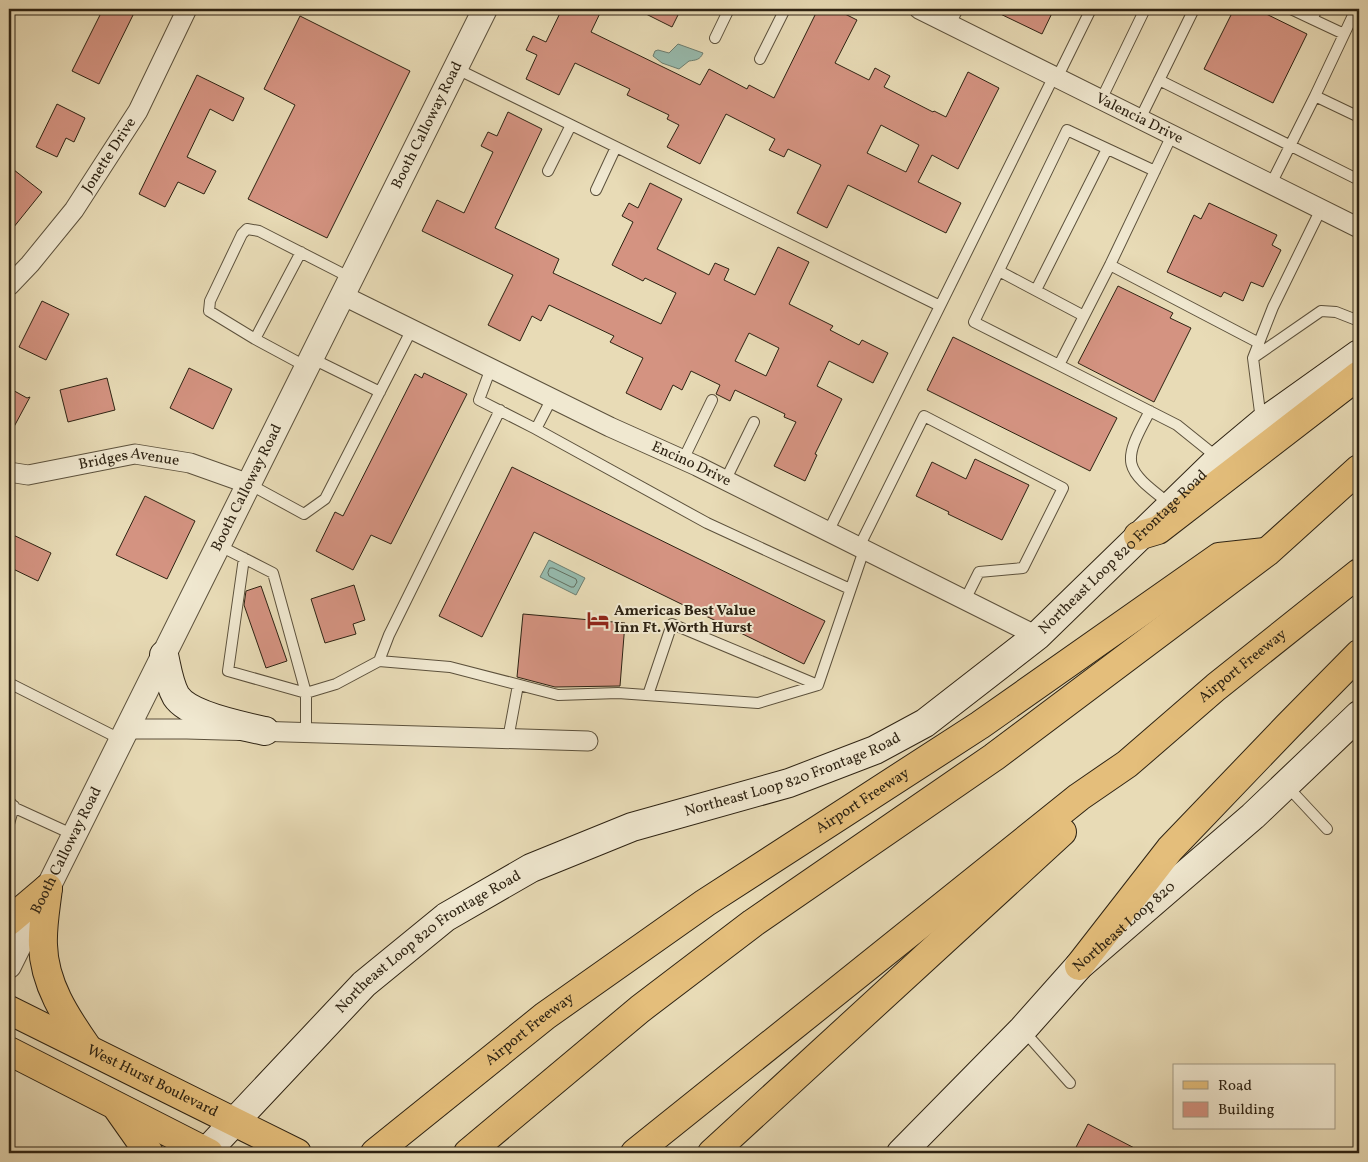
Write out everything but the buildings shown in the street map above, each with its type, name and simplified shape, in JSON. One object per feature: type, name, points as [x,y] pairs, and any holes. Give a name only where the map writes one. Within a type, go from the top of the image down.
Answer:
[{"type":"main road","name":"Northeast Loop 820 Frontage Road","points":[[207,1153],[364,984],[446,917],[531,868],[632,827],[789,783],[875,750],[925,724],[1037,636],[1219,459],[1262,423],[1359,354]]},
{"type":"main road","points":[[1138,536],[1158,530],[1359,375]]},
{"type":"main road","points":[[468,1153],[640,1009],[730,940],[994,757],[1267,552],[1359,469]]},
{"type":"main road","name":"Airport Freeway","points":[[375,1153],[545,1016],[705,903],[980,725],[1219,557],[1267,552]]},
{"type":"main road","name":"Airport Freeway","points":[[634,1153],[1079,797],[1127,764],[1216,687],[1359,573]]},
{"type":"main road","points":[[1079,966],[1170,849],[1359,654]]},
{"type":"main road","points":[[164,655],[176,697],[185,706],[223,721],[265,731]]},
{"type":"main road","name":"Northeast Loop 820","points":[[901,1153],[1023,1029],[1079,966],[1246,822],[1359,714]]},
{"type":"main road","points":[[712,1153],[1089,807],[1127,764]]},
{"type":"main road","points":[[9,921],[48,888]]},
{"type":"main road","points":[[48,888],[43,946],[48,976],[67,1019],[89,1050]]},
{"type":"main road","name":"West Hurst Boulevard","points":[[9,1010],[291,1150]]},
{"type":"main road","points":[[9,1051],[207,1153]]},
{"type":"main road","points":[[115,1106],[149,1153]]},
{"type":"street","name":"Jonette Drive","points":[[9,286],[30,264],[74,210],[138,111],[187,9]]},
{"type":"street","name":"Booth Calloway Road","points":[[9,966],[484,9]]},
{"type":"street","name":"Valencia Drive","points":[[919,9],[954,16],[1056,77],[1359,228]]},
{"type":"street","name":"Encino Drive","points":[[347,286],[412,329],[726,481],[1037,636]]},
{"type":"street","name":"Bridges Avenue","points":[[9,472],[28,475],[135,454],[190,463],[249,484]]},
{"type":"street","points":[[124,734],[265,731],[588,741]]},
{"type":"lane","points":[[714,38],[729,9]]},
{"type":"lane","points":[[760,59],[785,9]]},
{"type":"lane","points":[[828,532],[1091,9]]},
{"type":"lane","points":[[1101,100],[1145,9]]},
{"type":"lane","points":[[1140,119],[1194,9]]},
{"type":"lane","points":[[1291,9],[1344,34]]},
{"type":"lane","points":[[1312,19],[1317,9]]},
{"type":"lane","points":[[1271,184],[1316,96],[1356,9]]},
{"type":"lane","points":[[455,68],[940,306]]},
{"type":"lane","points":[[1159,80],[1359,180]]},
{"type":"lane","points":[[1316,96],[1359,117]]},
{"type":"lane","points":[[548,171],[572,125]]},
{"type":"lane","points":[[1155,171],[1067,130],[974,322],[1177,425],[1219,459]]},
{"type":"lane","points":[[1059,365],[1110,265],[1172,135]]},
{"type":"lane","points":[[596,190],[616,147]]},
{"type":"lane","points":[[1036,290],[1107,149]]},
{"type":"lane","points":[[1262,423],[1252,358],[1272,308],[1321,209]]},
{"type":"lane","points":[[347,286],[300,252],[259,231],[247,229],[242,234],[210,301],[209,311],[255,339],[380,392]]},
{"type":"lane","points":[[255,339],[300,252]]},
{"type":"lane","points":[[1110,265],[1259,343]]},
{"type":"lane","points":[[999,271],[1084,316]]},
{"type":"lane","points":[[1252,358],[1321,310],[1336,312],[1359,321]]},
{"type":"lane","points":[[249,484],[304,514],[325,499],[412,329]]},
{"type":"lane","points":[[491,368],[479,400],[536,429],[707,523],[850,589]]},
{"type":"lane","points":[[536,429],[552,398]]},
{"type":"lane","points":[[683,460],[712,400]]},
{"type":"lane","points":[[379,661],[500,410]]},
{"type":"lane","points":[[1150,411],[1136,435],[1130,452],[1132,468],[1144,484],[1170,505]]},
{"type":"lane","points":[[818,685],[845,609],[861,549],[924,416],[1063,488],[1023,568],[979,572],[965,600]]},
{"type":"lane","points":[[726,481],[754,422]]},
{"type":"lane","points":[[218,545],[273,572],[306,693],[306,732]]},
{"type":"lane","points":[[244,558],[228,671],[306,693],[336,684],[379,661],[450,667],[558,694],[618,693],[758,703],[818,685]]},
{"type":"lane","points":[[648,695],[672,624],[818,685]]},
{"type":"lane","points":[[9,683],[124,734]]},
{"type":"lane","points":[[508,739],[518,684]]},
{"type":"lane","points":[[1286,785],[1327,829]]},
{"type":"lane","points":[[9,824],[11,803],[74,835]]},
{"type":"lane","points":[[1023,1029],[1070,1083]]},
{"type":"water","points":[[678,44],[703,53],[696,60],[689,61],[679,69],[662,63],[653,56],[655,51],[658,50],[669,53]]},
{"type":"water","points":[[549,560],[585,578],[576,595],[540,577]]},
{"type":"place","name":"Americas Best Value Inn Ft. Worth Hurst","points":[[598,620]]}]
